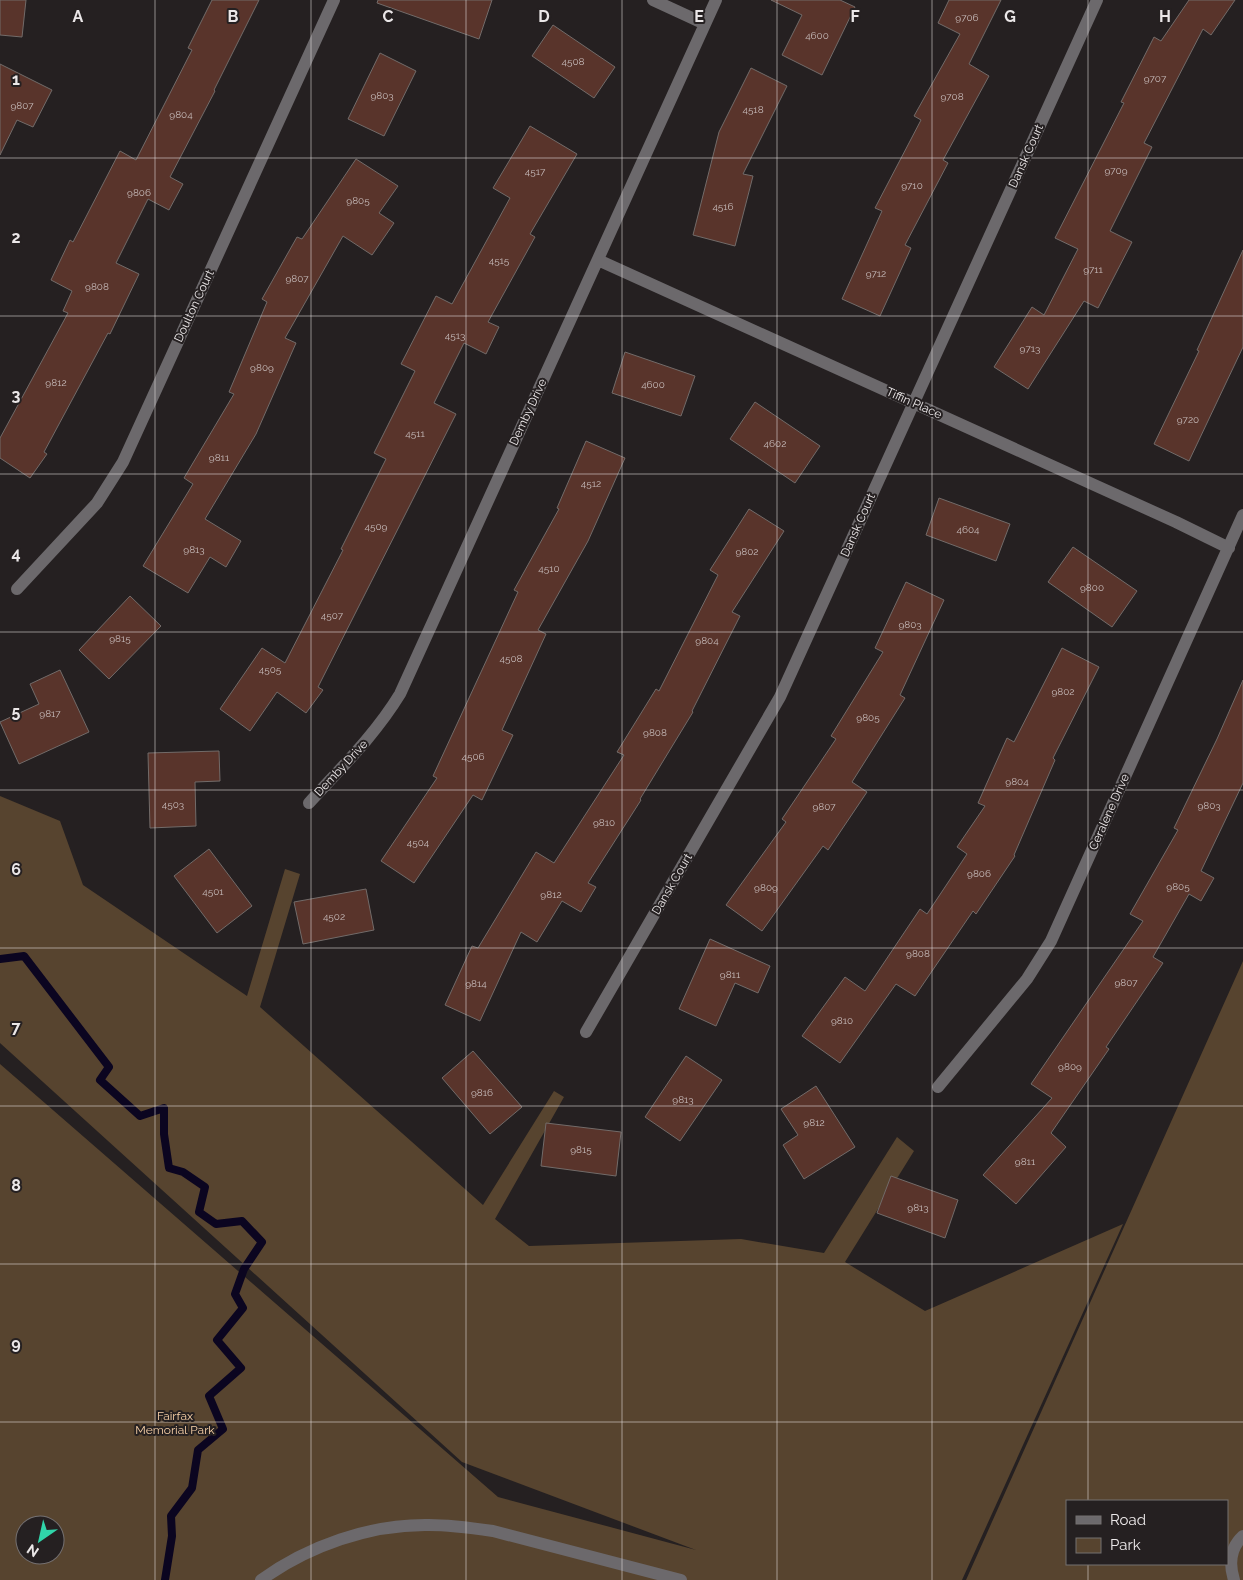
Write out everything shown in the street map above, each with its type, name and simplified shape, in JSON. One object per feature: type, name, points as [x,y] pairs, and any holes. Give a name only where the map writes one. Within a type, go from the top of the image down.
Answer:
[{"type":"street","name":"Doulton Court","points":[[18,589],[97,503],[123,462],[334,0]]},
{"type":"street","points":[[653,0],[705,24]]},
{"type":"street","name":"Demby Drive","points":[[309,803],[369,737],[400,694],[598,260],[682,70],[716,0]]},
{"type":"street","name":"Dansk Court","points":[[586,1032],[780,698],[1096,0]]},
{"type":"street","name":"Tiffin Place","points":[[598,260],[1229,548]]},
{"type":"street","name":"Ceralene Drive","points":[[938,1087],[1027,979],[1051,941],[1243,515]]},
{"type":"street","points":[[261,1580],[310,1551],[341,1540],[384,1530],[428,1525],[463,1526],[493,1531],[681,1580]]},
{"type":"street","points":[[1234,1580],[1230,1558],[1236,1542],[1243,1536]]},
{"type":"green space","name":"Fairfax Memorial Park","points":[[0,796],[60,821],[83,885],[247,996],[285,869],[300,874],[260,1007],[483,1205],[554,1091],[564,1097],[495,1219],[529,1246],[741,1239],[824,1253],[897,1137],[914,1151],[845,1262],[925,1311],[1123,1224],[962,1580],[0,1580],[0,1064],[498,1497],[696,1550],[462,1462],[0,1043]]},
{"type":"green space","points":[[1243,961],[1243,1580],[966,1580]]},
{"type":"building","points":[[0,0],[26,0],[22,37],[0,35]]},
{"type":"building","points":[[212,0],[259,0],[215,91],[170,177],[183,184],[169,210],[148,199],[116,263],[139,274],[110,334],[108,333],[44,452],[47,454],[30,478],[0,458],[0,438],[68,313],[63,311],[72,291],[51,280],[70,240],[73,242],[120,151],[136,160],[192,50],[188,48]]},
{"type":"building","points":[[378,0],[492,0],[479,39],[377,3]]},
{"type":"building","points":[[771,0],[840,0],[855,7],[822,75],[782,55],[802,15]]},
{"type":"building","points":[[949,0],[1001,0],[969,64],[989,76],[943,160],[948,163],[905,245],[911,248],[880,316],[842,299],[882,211],[875,208],[921,120],[914,116],[960,34],[938,23]]},
{"type":"building","points":[[1189,0],[1235,0],[1211,35],[1203,29],[1144,143],[1152,147],[1110,231],[1132,242],[1098,308],[1084,301],[1028,389],[994,367],[1032,307],[1044,315],[1078,249],[1055,238],[1124,103],[1121,102],[1154,37],[1161,41]]},
{"type":"building","points":[[553,25],[615,67],[594,98],[532,56]]},
{"type":"building","points":[[380,53],[416,71],[384,136],[348,119]]},
{"type":"building","points":[[0,64],[52,90],[33,127],[17,120],[0,155]]},
{"type":"building","points":[[751,68],[787,86],[743,174],[753,176],[735,246],[693,235],[719,132]]},
{"type":"building","points":[[530,126],[577,154],[530,234],[535,237],[488,322],[499,327],[486,354],[464,343],[434,403],[456,414],[318,687],[323,690],[306,713],[277,692],[250,731],[220,709],[262,648],[285,663],[343,550],[341,549],[386,459],[374,453],[415,371],[401,364],[436,296],[452,304],[510,198],[493,188]]},
{"type":"building","points":[[356,159],[398,186],[379,213],[394,223],[372,255],[343,236],[285,338],[296,343],[256,434],[205,519],[241,541],[226,567],[210,557],[188,593],[143,566],[193,484],[184,478],[234,394],[229,392],[267,302],[262,299],[297,237],[302,239]]},
{"type":"building","points":[[1243,250],[1243,347],[1189,461],[1154,444],[1199,351],[1197,350]]},
{"type":"building","points":[[625,352],[695,376],[681,416],[612,393]]},
{"type":"building","points":[[755,402],[820,446],[795,483],[730,439]]},
{"type":"building","points":[[586,441],[625,458],[588,541],[538,630],[546,634],[502,730],[513,735],[482,800],[473,795],[414,883],[381,861],[437,778],[433,776],[518,592],[514,590],[559,509],[557,508]]},
{"type":"building","points":[[939,498],[1010,524],[996,561],[926,535]]},
{"type":"building","points":[[749,509],[784,531],[732,612],[740,616],[693,712],[641,800],[588,883],[596,887],[581,912],[562,901],[537,942],[521,932],[480,1021],[445,1005],[472,946],[478,948],[536,852],[554,863],[624,755],[617,752],[656,689],[659,691],[718,575],[710,570]]},
{"type":"building","points":[[1073,547],[1137,591],[1112,627],[1048,582]]},
{"type":"building","points":[[906,582],[944,600],[900,695],[905,698],[852,782],[867,792],[828,850],[823,846],[762,931],[726,905],[786,822],[782,819],[836,739],[831,736],[883,652],[875,648]]},
{"type":"building","points":[[130,596],[161,626],[109,679],[79,650]]},
{"type":"building","points":[[1062,648],[1099,667],[1053,758],[1055,760],[1015,856],[976,914],[973,911],[915,996],[896,984],[840,1063],[802,1036],[845,977],[865,991],[920,909],[927,914],[967,854],[957,847],[985,806],[978,803],[1007,738],[1014,742]]},
{"type":"building","points":[[60,670],[89,732],[19,764],[0,722],[39,704],[30,684]]},
{"type":"building","points":[[1243,680],[1243,783],[1201,871],[1214,878],[1201,901],[1189,894],[1153,957],[1163,963],[1106,1047],[1109,1049],[1051,1133],[1066,1147],[1016,1204],[983,1175],[1052,1098],[1031,1084],[1143,921],[1130,914],[1178,830],[1174,828]]},
{"type":"building","points":[[219,751],[220,781],[195,782],[196,826],[150,828],[148,753]]},
{"type":"building","points":[[209,849],[252,906],[217,933],[174,876]]},
{"type":"building","points":[[366,889],[374,930],[303,944],[294,902]]},
{"type":"building","points":[[710,939],[770,966],[758,993],[735,983],[716,1026],[679,1009]]},
{"type":"building","points":[[473,1051],[522,1107],[490,1134],[442,1078]]},
{"type":"building","points":[[686,1056],[722,1080],[680,1141],[645,1117]]},
{"type":"building","points":[[816,1086],[855,1147],[804,1179],[783,1145],[798,1135],[781,1109]]},
{"type":"building","points":[[546,1123],[621,1132],[616,1176],[541,1166]]},
{"type":"building","points":[[891,1176],[958,1200],[945,1238],[877,1213]]},
{"type":"waterway","points":[[0,959],[24,956],[109,1067],[100,1080],[140,1116],[164,1108],[164,1134],[169,1168],[183,1172],[205,1187],[199,1212],[216,1224],[242,1221],[262,1242],[244,1269],[235,1294],[243,1308],[217,1340],[241,1368],[209,1396],[223,1429],[198,1450],[192,1488],[171,1516],[172,1536],[165,1580]]}]
